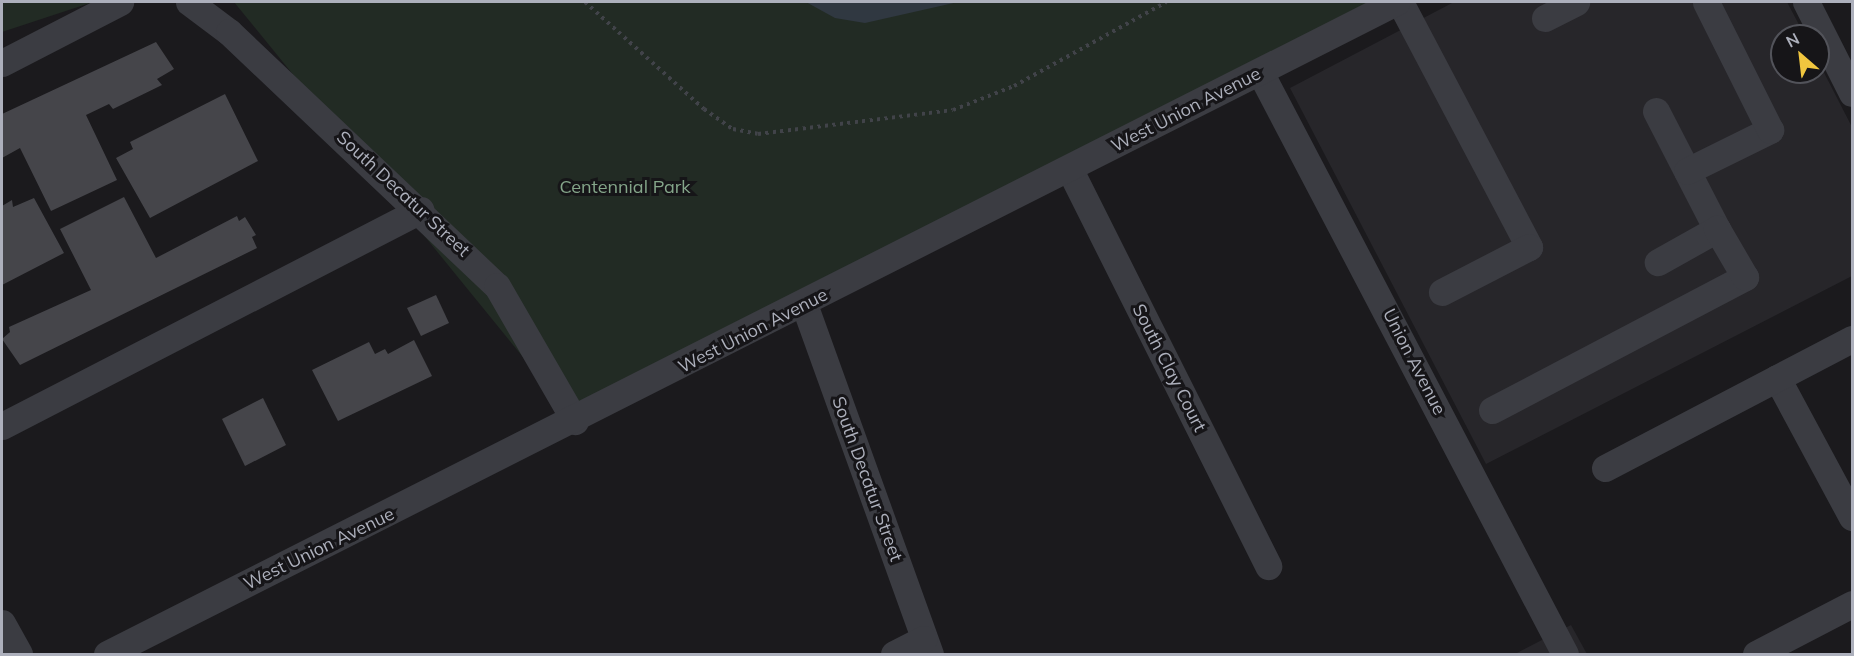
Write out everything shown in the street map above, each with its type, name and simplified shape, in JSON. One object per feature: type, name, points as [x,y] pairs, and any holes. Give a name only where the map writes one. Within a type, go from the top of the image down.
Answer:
[{"type":"street","points":[[2,63],[120,2]]},
{"type":"street","name":"South Decatur Street","points":[[189,2],[215,19],[421,210],[497,286],[575,421]]},
{"type":"street","points":[[1398,2],[1529,247],[1443,292]]},
{"type":"street","name":"West Union Avenue","points":[[107,654],[575,421],[1398,2]]},
{"type":"street","points":[[1545,18],[1576,2]]},
{"type":"street","points":[[1687,171],[1770,130],[1706,2]]},
{"type":"street","points":[[1806,2],[1852,93]]},
{"type":"street","name":"Union Avenue","points":[[1260,72],[1565,654]]},
{"type":"street","points":[[1492,410],[1745,277],[1717,229],[1656,111]]},
{"type":"street","name":"South Clay Court","points":[[1070,170],[1268,566]]},
{"type":"street","points":[[2,426],[421,210]]},
{"type":"street","points":[[1658,262],[1717,229]]},
{"type":"street","name":"South Decatur Street","points":[[804,304],[926,647]]},
{"type":"street","points":[[1605,468],[1852,339]]},
{"type":"street","points":[[1777,378],[1852,517]]},
{"type":"street","points":[[1756,654],[1852,604]]},
{"type":"street","points":[[2,623],[18,654]]},
{"type":"street","points":[[894,654],[926,647]]},
{"type":"path","points":[[585,2],[704,109],[733,129],[758,134],[820,130],[952,110],[1014,86],[1166,2]]},
{"type":"shaded area","points":[[806,2],[958,2],[865,23],[835,18]]},
{"type":"shaded area","points":[[1454,2],[1787,2],[1799,24],[1770,24],[1770,84],[1830,84],[1852,127],[1852,276],[1486,464],[1290,88]]},
{"type":"shaded area","points":[[1571,625],[1587,654],[1515,654]]},
{"type":"green space","points":[[2,2],[93,2],[2,32]]},
{"type":"green space","name":"Centennial Park","points":[[234,2],[1396,2],[575,421]]},
{"type":"building","points":[[156,42],[174,69],[157,79],[162,85],[113,109],[109,104],[86,115],[117,180],[51,211],[20,148],[2,158],[2,114]]},
{"type":"building","points":[[225,94],[258,161],[150,218],[116,158],[133,149],[130,142]]},
{"type":"building","points":[[124,197],[156,258],[237,216],[239,221],[245,217],[256,235],[252,237],[257,248],[20,365],[2,339],[10,332],[9,327],[91,290],[60,229]]},
{"type":"building","points":[[34,198],[64,253],[2,285],[2,206],[12,200],[13,207]]},
{"type":"building","points":[[436,295],[449,323],[421,336],[407,308]]},
{"type":"building","points":[[414,340],[432,376],[338,421],[312,370],[369,342],[375,354],[385,349],[388,354]]},
{"type":"building","points":[[263,398],[286,445],[245,466],[222,419]]}]
